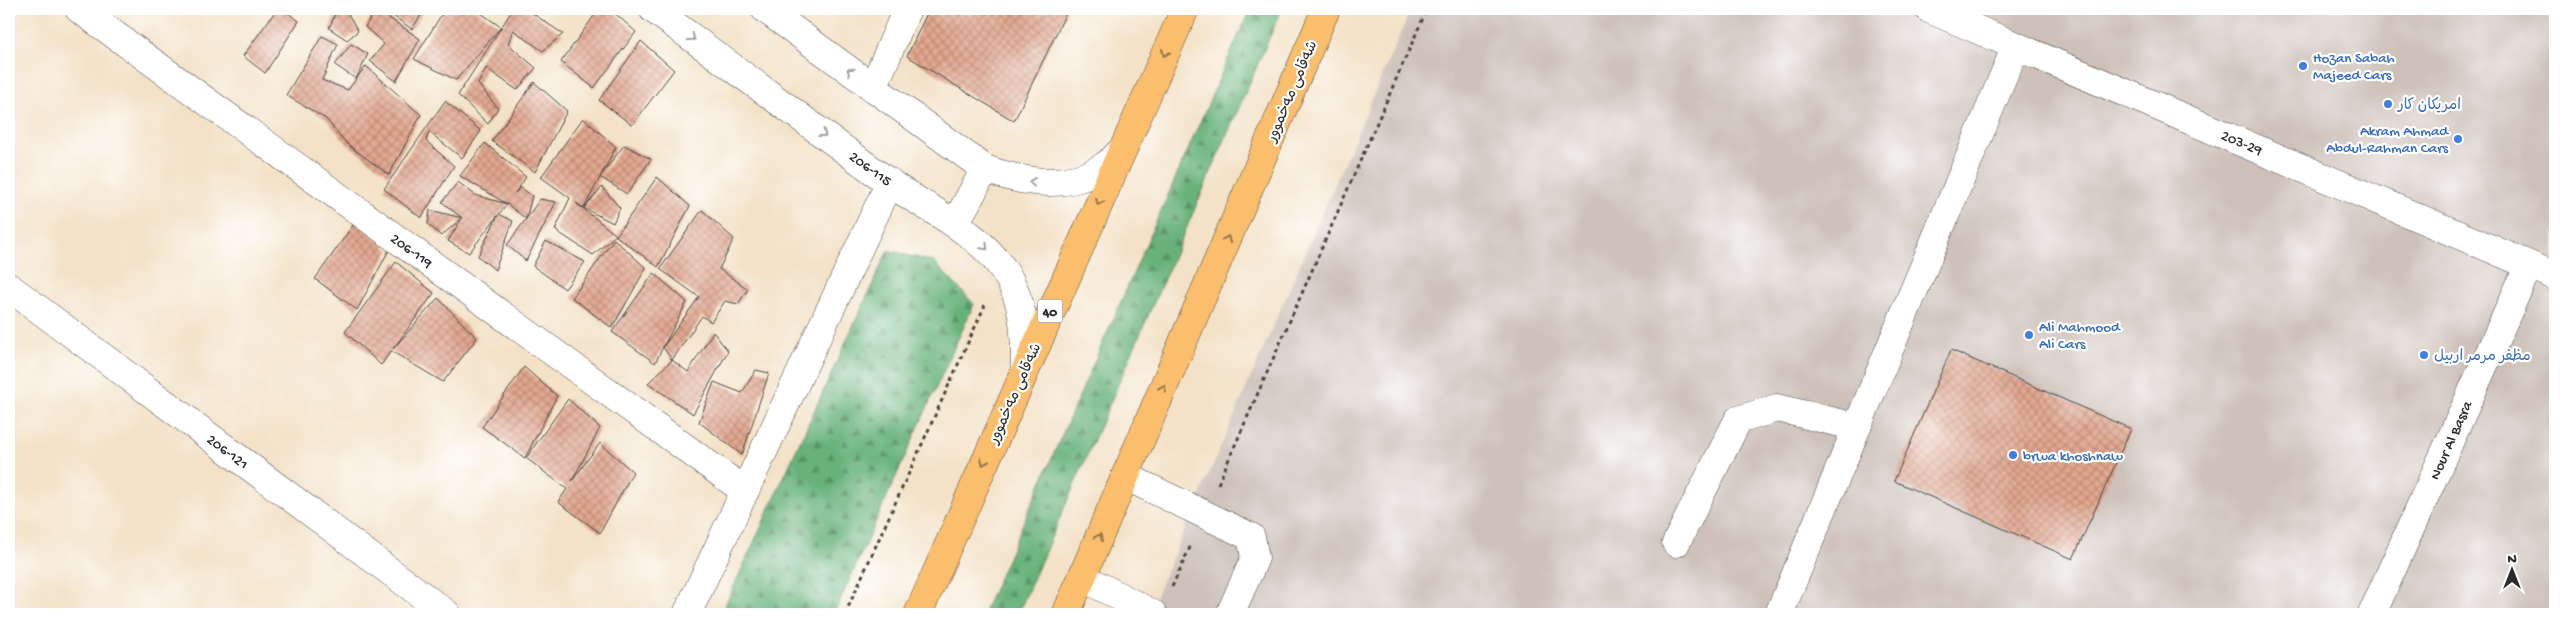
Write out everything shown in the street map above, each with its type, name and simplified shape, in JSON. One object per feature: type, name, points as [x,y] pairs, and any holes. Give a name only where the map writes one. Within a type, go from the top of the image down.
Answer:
[{"type":"highway","name":"شەقامی مەخموور","points":[[918,614],[1025,367],[1185,9]]},
{"type":"highway","name":"شەقامی مەخموور","points":[[1066,614],[1326,9]]},
{"type":"street","name":"206-119","points":[[79,9],[745,491]]},
{"type":"street","name":"206-115","points":[[653,9],[890,182],[955,224],[988,249],[1004,271],[1017,296],[1025,322],[1025,367]]},
{"type":"street","points":[[873,88],[907,9]]},
{"type":"street","name":"203-29","points":[[1929,9],[2555,276]]},
{"type":"street","points":[[772,11],[873,88],[985,169],[1021,180],[1044,183],[1066,180],[1102,168],[1123,149]]},
{"type":"street","points":[[1779,614],[2016,46]]},
{"type":"street","points":[[955,224],[985,169]]},
{"type":"street","points":[[688,614],[890,182]]},
{"type":"street","name":"Nour Al Basra","points":[[2372,614],[2529,265]]},
{"type":"street","name":"206-121","points":[[9,287],[447,614]]},
{"type":"street","points":[[1676,543],[1738,420],[1777,408],[1857,427]]},
{"type":"street","points":[[1125,476],[1205,513],[1251,537],[1255,558],[1230,614]]},
{"type":"street","points":[[1082,577],[1153,614]]},
{"type":"path","points":[[1171,589],[1427,9]]},
{"type":"path","points":[[845,614],[987,300]]},
{"type":"shaded area","points":[[1411,9],[2555,9],[2555,614],[1148,614]]},
{"type":"green space","points":[[1250,9],[1282,9],[1018,614],[983,614]]},
{"type":"green space","points":[[888,250],[934,262],[974,304],[834,614],[721,614]]},
{"type":"building","points":[[277,9],[282,9],[299,21],[265,73],[243,56]]},
{"type":"building","points":[[331,9],[345,9],[358,31],[347,40],[329,28],[336,12]]},
{"type":"building","points":[[376,9],[420,39],[396,81],[370,61],[384,44],[365,27]]},
{"type":"building","points":[[383,9],[425,9],[412,29]]},
{"type":"building","points":[[445,9],[475,9],[501,27],[456,80],[414,59]]},
{"type":"building","points":[[513,9],[526,9],[563,34],[543,51],[513,30],[508,44],[536,68],[517,90],[486,68],[478,84],[498,108],[488,124],[458,95]]},
{"type":"building","points":[[599,9],[610,9],[636,32],[594,88],[561,62]]},
{"type":"building","points":[[929,9],[1068,9],[1014,121],[907,56]]},
{"type":"building","points":[[322,36],[338,44],[322,80],[348,90],[366,66],[421,115],[389,175],[347,144],[326,119],[286,95]]},
{"type":"building","points":[[641,41],[674,70],[632,125],[599,100]]},
{"type":"building","points":[[351,44],[368,54],[356,79],[335,65]]},
{"type":"building","points":[[534,82],[567,111],[535,172],[492,141]]},
{"type":"building","points":[[445,101],[481,131],[462,158],[429,132],[426,141],[454,166],[421,218],[384,189]]},
{"type":"building","points":[[583,118],[616,147],[584,208],[576,203],[616,235],[593,255],[555,230],[570,198],[541,177]]},
{"type":"building","points":[[485,143],[526,177],[515,193],[520,187],[532,196],[526,219],[507,204],[460,176]]},
{"type":"building","points":[[624,145],[651,159],[627,194],[600,177]]},
{"type":"building","points":[[657,177],[690,206],[658,267],[616,236]]},
{"type":"building","points":[[458,182],[475,195],[507,204],[499,214],[513,221],[495,270],[478,256],[498,215],[469,253],[448,241],[462,218],[442,202]]},
{"type":"building","points":[[602,187],[620,208],[613,223],[584,208]]},
{"type":"building","points":[[540,199],[556,202],[526,261],[507,245]]},
{"type":"building","points":[[430,210],[462,218],[441,236],[428,224]]},
{"type":"building","points":[[702,210],[734,239],[719,269],[748,289],[738,304],[725,301],[711,322],[702,316],[672,360],[663,347],[699,297],[660,269]]},
{"type":"building","points":[[356,221],[389,250],[357,310],[315,279]]},
{"type":"building","points":[[614,239],[646,268],[612,328],[572,298]]},
{"type":"building","points":[[546,241],[585,262],[565,289],[533,266]]},
{"type":"building","points":[[396,262],[434,293],[393,349],[438,298],[477,338],[443,382],[391,351],[381,365],[345,332]]},
{"type":"building","points":[[654,273],[687,302],[655,363],[612,332]]},
{"type":"building","points":[[713,332],[728,351],[693,414],[648,383],[672,360],[688,372]]},
{"type":"building","name":"brwa khoshnaw","points":[[1951,350],[2131,429],[2073,559],[1894,481]]},
{"type":"building","points":[[524,367],[557,396],[525,458],[482,427]]},
{"type":"building","points":[[756,370],[769,373],[742,455],[699,422],[714,382],[742,393]]},
{"type":"building","points":[[568,399],[600,428],[572,481],[600,443],[633,472],[600,533],[558,502],[567,489],[526,458]]},
{"type":"place","name":"Hozan Sabah Majeed Cars","points":[[2303,66]]},
{"type":"place","name":"امريكان كار","points":[[2388,104]]},
{"type":"place","name":"Akram Ahmad Abdul-Rahman Cars","points":[[2458,139]]},
{"type":"place","name":"Ali Mahmood Ali Cars","points":[[2029,335]]},
{"type":"place","name":"مظفر مرمر اربيل","points":[[2424,355]]},
{"type":"place","name":"brwa khoshnaw","points":[[2013,455]]}]
